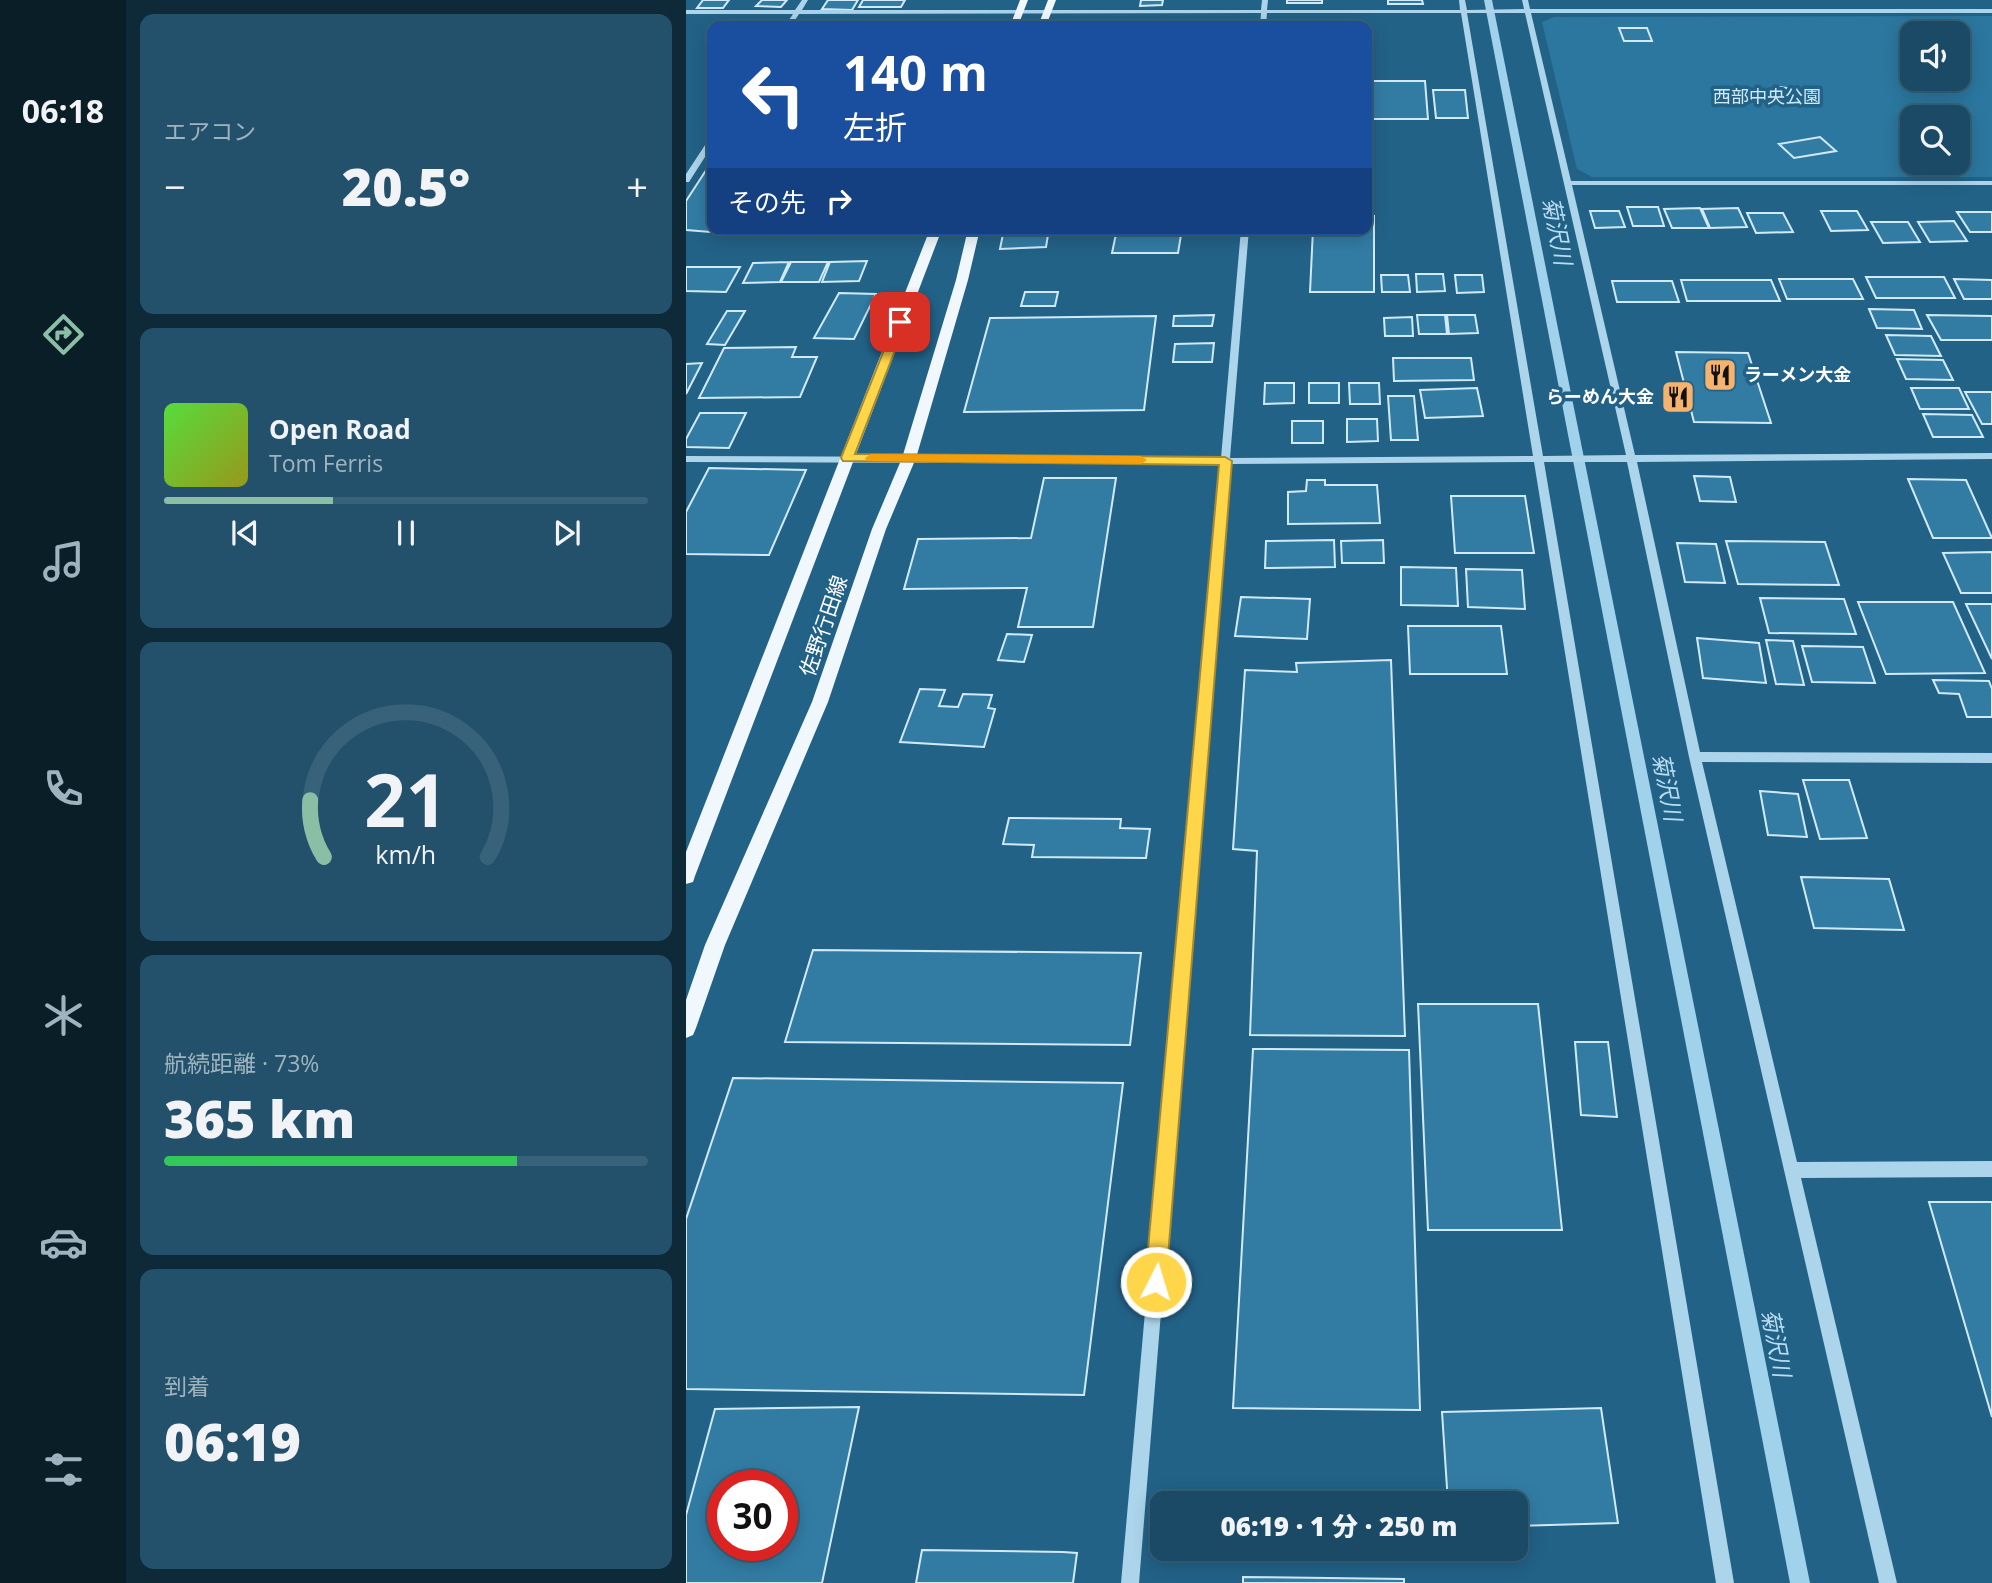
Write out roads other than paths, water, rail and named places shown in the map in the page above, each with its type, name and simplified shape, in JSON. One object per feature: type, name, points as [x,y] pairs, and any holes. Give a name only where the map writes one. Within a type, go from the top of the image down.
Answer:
[{"type":"main road","points":[[1016,21],[1024,0]]},
{"type":"main road","points":[[1044,21],[1052,0]]},
{"type":"main road","name":"佐野行田線","points":[[686,876],[934,235]]},
{"type":"main road","name":"佐野行田線","points":[[686,1028],[715,945],[820,702],[879,529],[909,458],[962,280],[973,235]]},
{"type":"street","points":[[792,21],[805,0]]},
{"type":"street","points":[[1263,21],[1265,0]]},
{"type":"street","points":[[686,12],[1264,11],[1463,6],[1479,12],[1511,12],[1526,6],[1992,10]]},
{"type":"street","points":[[1463,6],[1725,1583]]},
{"type":"street","points":[[1526,6],[1631,458],[1695,757],[1888,1583]]},
{"type":"street","points":[[686,180],[707,148]]},
{"type":"street","points":[[1566,183],[1992,183]]},
{"type":"street","points":[[1130,1583],[1244,235]]},
{"type":"street","points":[[686,459],[1225,461],[1992,456]]},
{"type":"street","points":[[1695,757],[1992,758]]},
{"type":"street","points":[[1792,1170],[1992,1169]]},
{"type":"waterway","name":"菊沢川","points":[[1488,0],[1800,1583]]},
{"type":"place","name":"ラーメン大金","points":[[1720,375]]},
{"type":"place","name":"らーめん大金","points":[[1678,397]]},
{"type":"park label","name":"西部中央公園","points":[[1767,97]]}]
